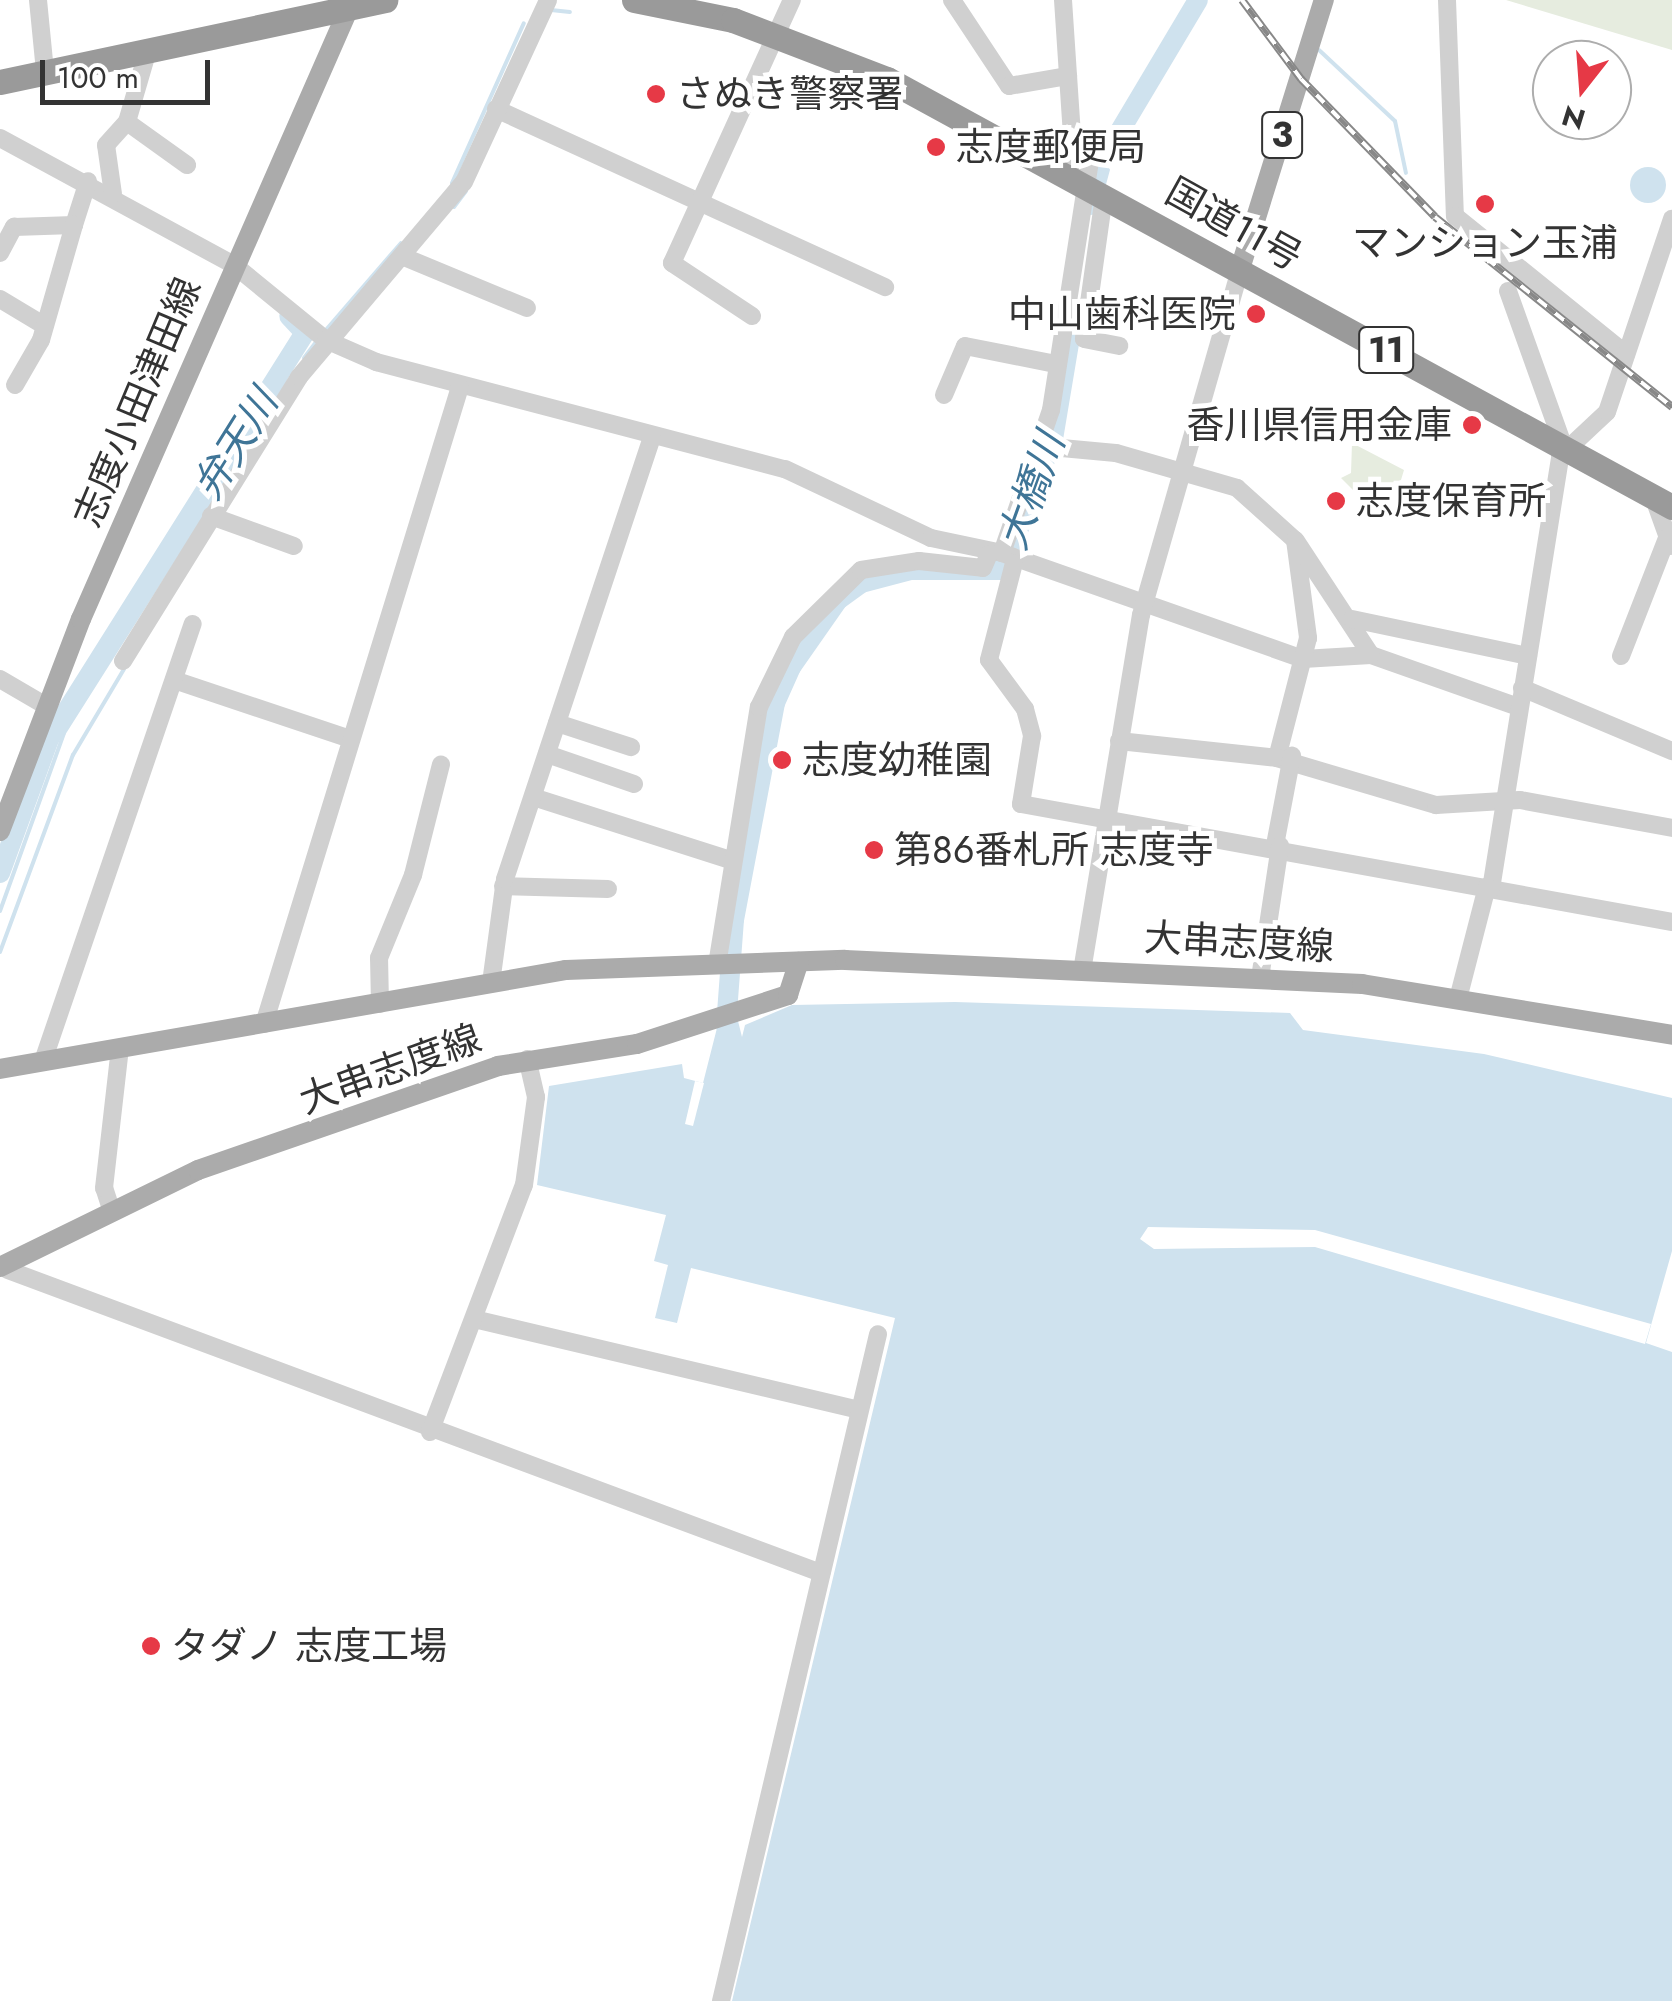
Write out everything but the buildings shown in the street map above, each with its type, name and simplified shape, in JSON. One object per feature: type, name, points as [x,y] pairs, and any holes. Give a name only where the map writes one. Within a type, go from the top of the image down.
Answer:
[{"type":"highway","points":[[0,82],[350,3],[385,0]]},
{"type":"highway","name":"国道11号","points":[[634,0],[776,34],[887,79],[1662,501]]},
{"type":"main road","name":"3","points":[[1240,269],[1324,0]]},
{"type":"main road","name":"志度小田津田線","points":[[0,831],[46,706],[350,3]]},
{"type":"main road","name":"大串志度線","points":[[0,1068],[608,966],[799,962],[1260,978],[1458,995],[1672,1035]]},
{"type":"main road","name":"大串志度線","points":[[4,1269],[110,1209],[198,1170],[527,1059],[718,1021],[788,995],[799,962]]},
{"type":"street","points":[[38,0],[44,72]]},
{"type":"street","points":[[122,661],[211,516],[329,342],[464,182],[548,0]]},
{"type":"street","points":[[752,316],[672,263],[701,207],[792,0]]},
{"type":"street","points":[[952,0],[1009,86],[1068,76]]},
{"type":"street","points":[[1063,0],[1068,76],[1089,189],[1040,446],[1002,556],[989,660],[1026,709],[1032,736],[1020,804],[1106,814],[1278,845],[1672,922]]},
{"type":"street","points":[[1447,0],[1454,216],[1626,354]]},
{"type":"street","points":[[113,194],[106,144],[127,122],[148,50]]},
{"type":"street","points":[[496,110],[701,207],[885,287]]},
{"type":"street","points":[[127,122],[186,165]]},
{"type":"street","points":[[0,138],[113,194],[234,266],[329,342],[460,387],[812,478],[931,538],[1002,556],[1303,659],[1371,655],[1520,698],[1672,752]]},
{"type":"street","points":[[1090,154],[1084,340],[1119,346]]},
{"type":"street","points":[[14,386],[45,326],[88,181]]},
{"type":"street","points":[[1564,447],[1607,412],[1672,219]]},
{"type":"street","points":[[0,253],[14,227],[74,225]]},
{"type":"street","points":[[404,257],[527,308]]},
{"type":"street","points":[[1082,970],[1143,607],[1240,269]]},
{"type":"street","points":[[1458,995],[1489,888],[1564,447],[1508,291]]},
{"type":"street","points":[[0,298],[45,326]]},
{"type":"street","points":[[944,395],[958,348],[1056,364]]},
{"type":"street","points":[[264,1024],[460,387]]},
{"type":"street","points":[[491,983],[503,886],[652,436]]},
{"type":"street","points":[[1040,446],[1116,454],[1237,488],[1295,540],[1352,619],[1371,655]]},
{"type":"street","points":[[1621,656],[1670,544],[1662,501]]},
{"type":"street","points":[[211,516],[294,546]]},
{"type":"street","points":[[1260,978],[1278,845],[1284,757],[1303,659],[1295,540]]},
{"type":"street","points":[[724,965],[733,861],[759,707],[814,607],[861,570],[918,560],[983,568],[1002,556]]},
{"type":"street","points":[[1352,619],[1528,656]]},
{"type":"street","points":[[43,1061],[193,624]]},
{"type":"street","points":[[0,680],[46,706]]},
{"type":"street","points":[[174,680],[350,739]]},
{"type":"street","points":[[557,723],[630,747]]},
{"type":"street","points":[[1119,741],[1284,757],[1436,806],[1504,799],[1672,828]]},
{"type":"street","points":[[547,754],[634,784]]},
{"type":"street","points":[[380,1004],[378,958],[413,874],[441,764]]},
{"type":"street","points":[[533,797],[733,861]]},
{"type":"street","points":[[503,886],[608,890]]},
{"type":"street","points":[[110,1209],[104,1188],[120,1048]]},
{"type":"street","points":[[430,1432],[524,1185],[536,1097],[527,1059]]},
{"type":"street","points":[[4,1269],[430,1432],[822,1573]]},
{"type":"street","points":[[474,1319],[859,1410]]},
{"type":"street","points":[[721,2001],[878,1334]]},
{"type":"shaded area","points":[[1506,0],[1672,0],[1672,50]]},
{"type":"shaded area","points":[[1352,443],[1404,470],[1401,480],[1359,496],[1341,478],[1351,473]]},
{"type":"water","points":[[1648,167],[1661,172],[1666,185],[1661,198],[1648,203],[1635,198],[1630,185],[1635,172]]},
{"type":"water","points":[[955,1002],[1290,1013],[1303,1030],[1484,1054],[1672,1098],[1672,1251],[1646,1343],[1672,1352],[1672,2001],[732,2001],[895,1318],[691,1268],[677,1323],[655,1318],[668,1265],[654,1261],[666,1215],[537,1185],[549,1086],[682,1064],[684,1078],[703,1083],[717,1028],[738,1021],[742,1037],[745,1025],[792,1005]]},
{"type":"pier","points":[[695,1081],[704,1083],[693,1126],[685,1124]]},
{"type":"pier","points":[[1148,1227],[1315,1230],[1651,1324],[1645,1344],[1315,1247],[1154,1249],[1140,1239]]},
{"type":"waterway","name":"大橋川","points":[[1090,205],[1102,161],[1198,0]]},
{"type":"waterway","points":[[551,10],[570,12]]},
{"type":"waterway","points":[[452,183],[524,23]]},
{"type":"waterway","points":[[1319,50],[1395,121],[1406,173]]},
{"type":"waterway","points":[[454,207],[466,191]]},
{"type":"waterway","points":[[325,331],[401,243]]},
{"type":"waterway","name":"弁天川","points":[[0,873],[49,739],[305,333],[289,316]]},
{"type":"waterway","name":"大橋川","points":[[726,1026],[734,920],[775,703],[791,667],[838,600],[861,583],[911,570],[1003,570],[1053,439],[1071,332]]},
{"type":"waterway","points":[[304,358],[316,342]]},
{"type":"waterway","points":[[0,911],[64,733],[286,382]]},
{"type":"waterway","points":[[0,952],[73,755],[124,669]]},
{"type":"railway","points":[[1242,0],[1301,79],[1435,217],[1672,407]]},
{"type":"place","name":"さぬき警察署","points":[[656,94]]},
{"type":"place","name":"志度郵便局","points":[[936,147]]},
{"type":"place","name":"マンション玉浦","points":[[1485,204]]},
{"type":"place","name":"中山歯科医院","points":[[1256,314]]},
{"type":"place","name":"香川県信用金庫","points":[[1472,425]]},
{"type":"place","name":"志度保育所","points":[[1336,501]]},
{"type":"place","name":"志度幼稚園","points":[[782,760]]},
{"type":"place","name":"第86番札所 志度寺","points":[[874,850]]},
{"type":"place","name":"タダノ 志度工場","points":[[151,1646]]}]
